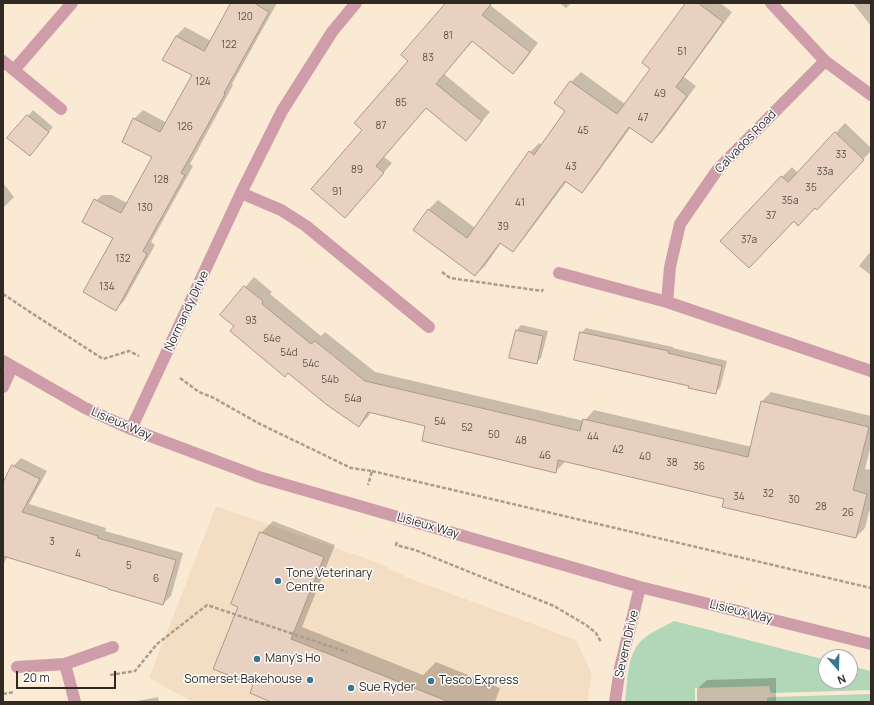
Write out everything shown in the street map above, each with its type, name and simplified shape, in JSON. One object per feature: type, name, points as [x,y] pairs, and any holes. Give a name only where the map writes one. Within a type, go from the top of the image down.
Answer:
[{"type":"street","points":[[14,70],[72,3]]},
{"type":"street","name":"Normandy Drive","points":[[132,429],[241,193],[282,111],[332,32],[356,3]]},
{"type":"street","points":[[771,3],[825,61],[871,95]]},
{"type":"street","points":[[3,61],[61,108]]},
{"type":"street","name":"Calvados Road","points":[[667,302],[670,267],[680,224],[718,169],[825,61]]},
{"type":"street","points":[[241,193],[281,210],[306,226],[429,327]]},
{"type":"street","points":[[559,273],[667,302],[870,368]]},
{"type":"street","points":[[3,387],[8,364]]},
{"type":"street","name":"Lisieux Way","points":[[8,364],[85,408],[132,429],[259,477],[640,587],[871,644]]},
{"type":"street","name":"Severn Drive","points":[[615,702],[620,668],[640,587]]},
{"type":"street","points":[[17,667],[65,664],[113,647]]},
{"type":"street","points":[[65,664],[75,702]]},
{"type":"path","points":[[442,272],[450,278],[542,291],[559,273]]},
{"type":"path","points":[[3,294],[103,359],[129,351]]},
{"type":"path","points":[[199,392],[212,397],[258,423],[351,468],[372,471],[871,588]]},
{"type":"path","points":[[367,491],[372,471]]},
{"type":"path","points":[[403,518],[396,545],[415,550],[554,606],[586,625],[596,633],[601,642]]},
{"type":"path","points":[[70,682],[135,671],[157,644],[207,605],[347,652]]},
{"type":"shaded area","points":[[216,506],[376,562],[406,577],[576,640],[592,674],[587,702],[193,702],[149,678]]},
{"type":"green space","points":[[674,621],[818,658],[818,689],[858,689],[858,668],[871,671],[871,690],[771,693],[769,686],[695,688],[695,702],[625,702],[630,661],[633,653],[642,640]]},
{"type":"green space","points":[[871,694],[871,702],[767,702],[767,698],[773,697]]},
{"type":"building","points":[[231,3],[254,3],[269,12],[181,173],[185,175],[143,251],[147,254],[116,311],[83,292],[113,238],[82,222],[94,199],[121,213],[152,157],[122,142],[133,118],[160,132],[192,75],[162,60],[176,36],[204,51]]},
{"type":"building","points":[[446,3],[492,3],[482,15],[530,52],[513,74],[472,41],[436,84],[482,121],[466,141],[426,108],[376,166],[384,173],[345,218],[311,189],[362,130],[354,123],[408,61],[401,55]]},
{"type":"building","points":[[686,3],[698,3],[723,22],[676,87],[687,96],[652,143],[629,127],[582,193],[565,181],[513,252],[500,243],[475,276],[413,230],[428,209],[467,238],[529,151],[534,155],[565,111],[554,103],[570,81],[617,114],[650,69],[642,63]]},
{"type":"building","points":[[27,115],[49,132],[30,156],[7,138]]},
{"type":"building","points":[[835,132],[864,160],[817,210],[815,208],[798,226],[794,221],[749,268],[720,241],[781,176],[788,182]]},
{"type":"building","points":[[244,286],[263,301],[262,304],[311,344],[315,341],[365,381],[580,431],[583,419],[748,457],[761,401],[869,427],[853,490],[867,494],[856,538],[722,507],[724,499],[558,460],[556,473],[422,441],[425,426],[368,412],[359,427],[327,405],[288,373],[285,377],[230,331],[234,326],[220,315]]},
{"type":"building","points":[[516,330],[543,336],[537,364],[509,358]]},
{"type":"building","points":[[580,332],[669,351],[668,353],[722,366],[716,394],[688,388],[689,386],[574,360]]},
{"type":"building","points":[[12,465],[40,479],[22,512],[98,536],[98,538],[176,560],[163,605],[3,556],[3,483]]},
{"type":"building","points":[[260,532],[324,557],[291,639],[447,702],[271,702],[250,693],[253,685],[213,669],[238,607],[231,604]]},
{"type":"place","name":"Tone Veterinary Centre","points":[[278,581]]},
{"type":"place","name":"Many's Ho","points":[[257,659]]},
{"type":"place","name":"Somerset Bakehouse","points":[[310,680]]},
{"type":"place","name":"Tesco Express","points":[[431,681]]},
{"type":"place","name":"Sue Ryder","points":[[351,688]]}]
